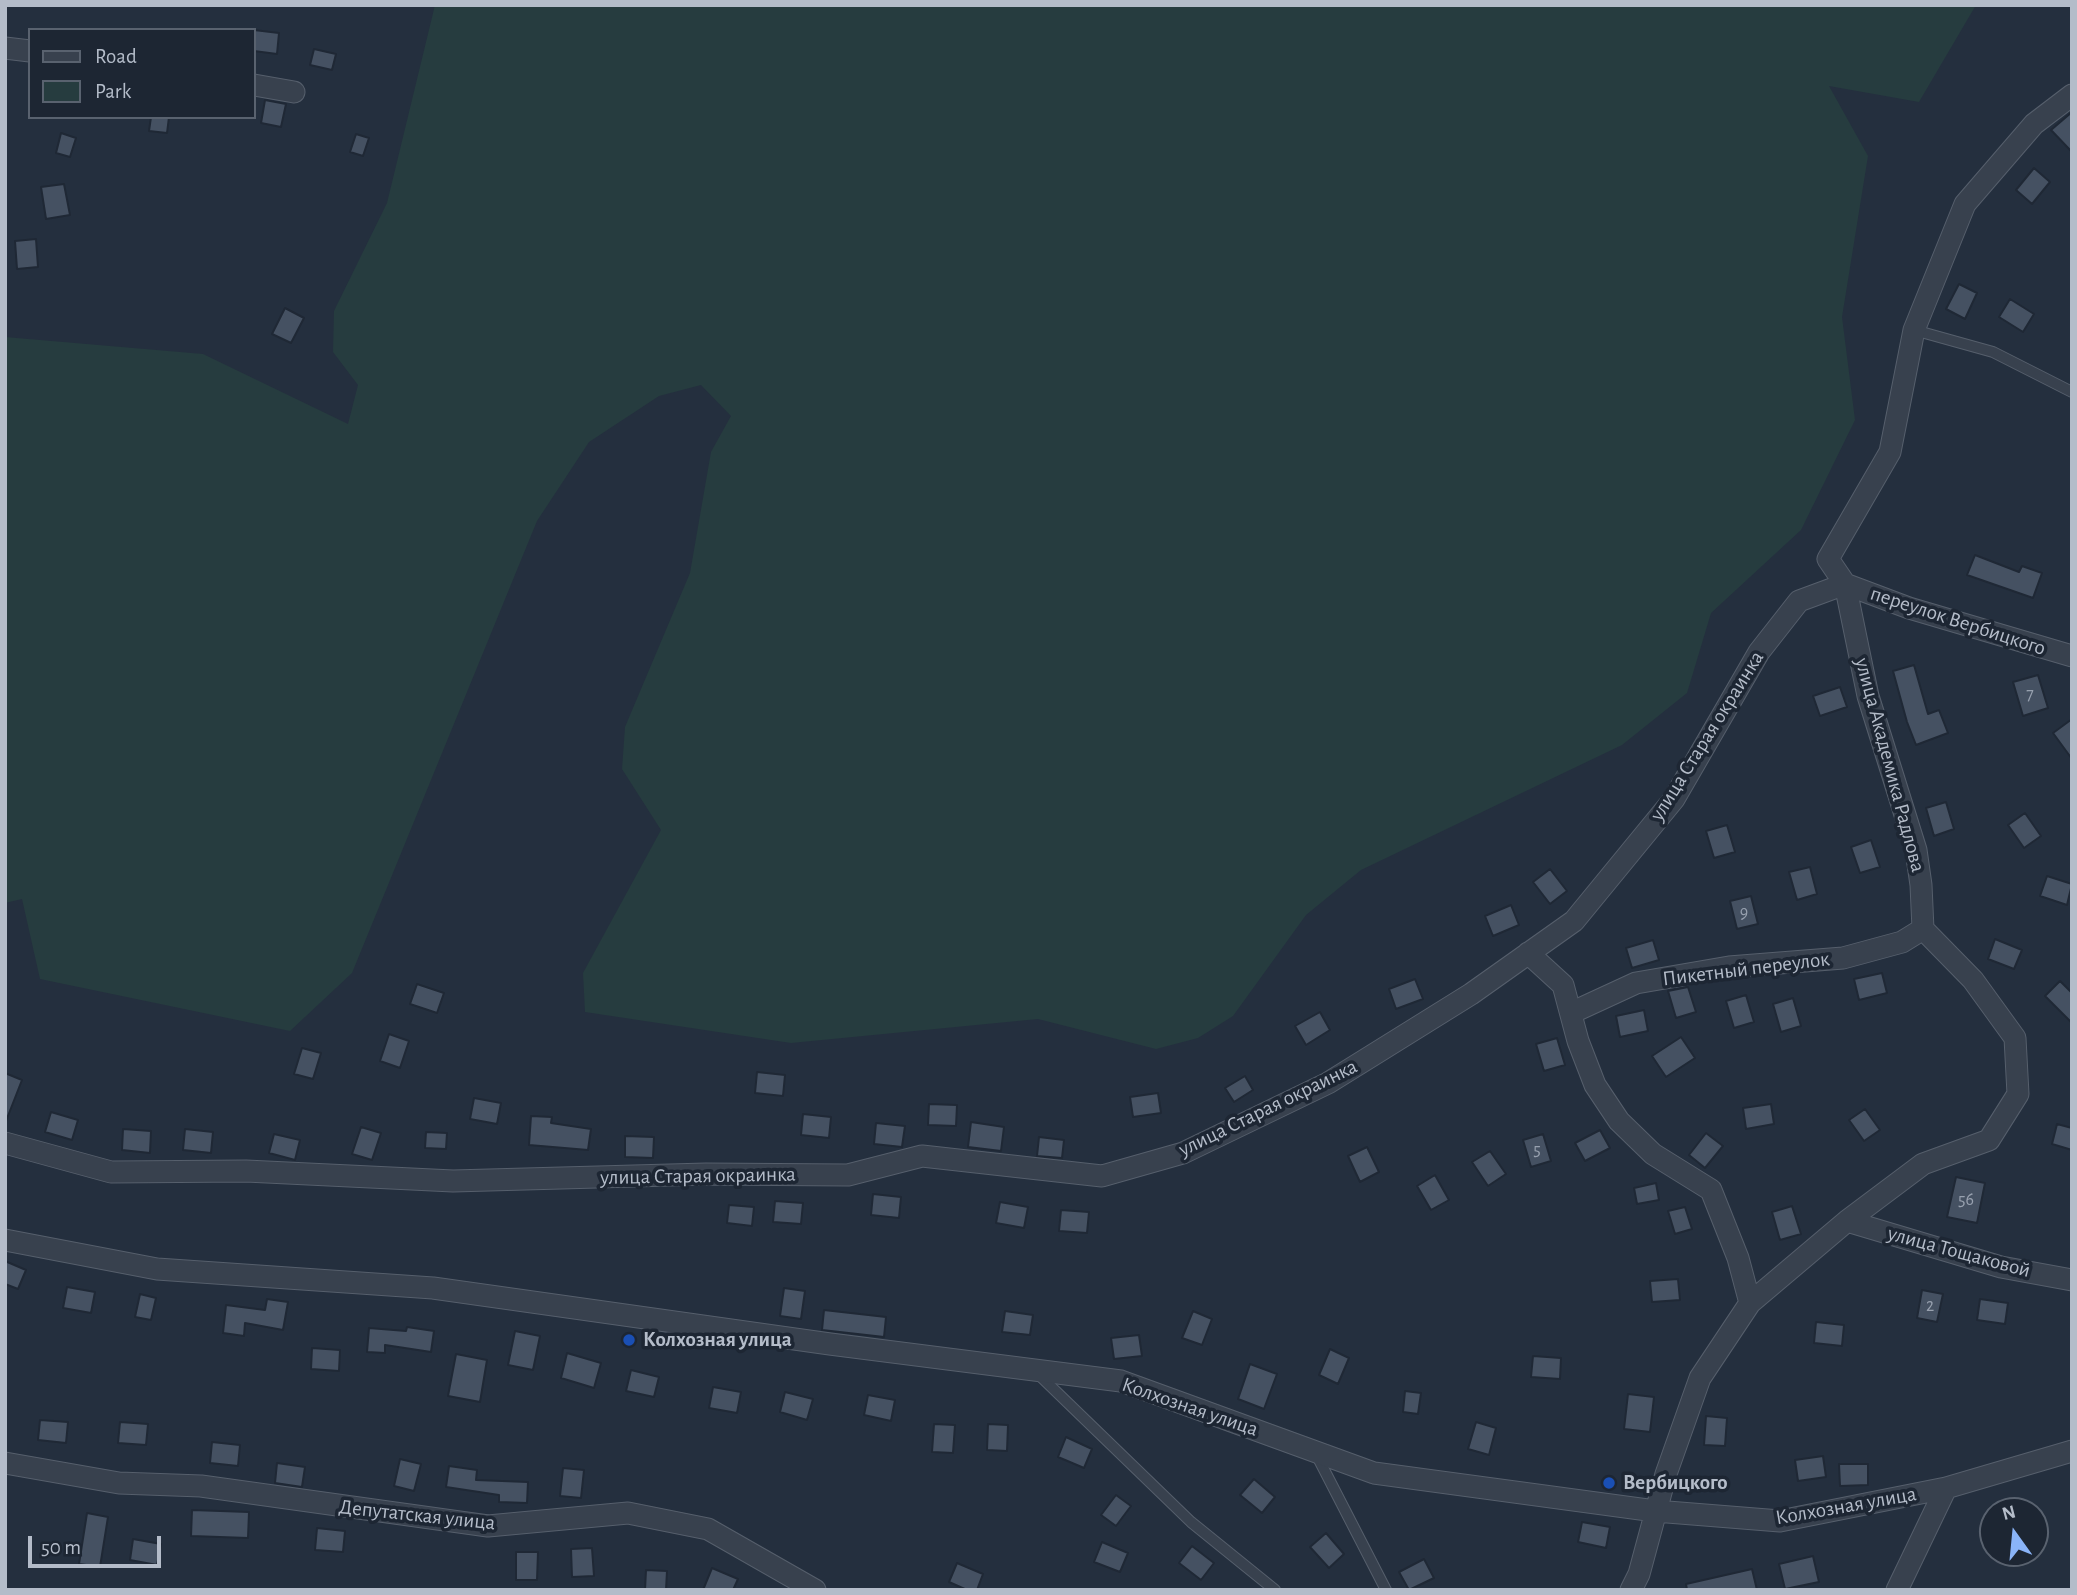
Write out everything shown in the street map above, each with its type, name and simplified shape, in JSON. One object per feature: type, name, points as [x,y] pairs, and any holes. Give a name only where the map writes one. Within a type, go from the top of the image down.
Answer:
[{"type":"street","points":[[5,48],[28,51]]},
{"type":"street","points":[[256,85],[295,92]]},
{"type":"street","points":[[1845,584],[1828,559],[1890,452],[1914,330],[1965,204],[2034,124],[2072,95]]},
{"type":"street","name":"переулок Вербицкого","points":[[1845,584],[1909,608],[2072,656]]},
{"type":"street","name":"улица Академика Радлова","points":[[1845,584],[1868,696],[1916,850],[1923,929]]},
{"type":"street","name":"улица Старая окраинка","points":[[5,1143],[111,1172],[246,1171],[453,1181],[706,1174],[849,1175],[922,1156],[1102,1176],[1183,1153],[1328,1083],[1471,994],[1574,921],[1674,799],[1759,652],[1799,601],[1845,584]]},
{"type":"street","points":[[1631,1590],[1639,1574],[1666,1474],[1700,1378],[1750,1303],[1847,1221],[1923,1164],[1989,1140],[2018,1094],[2015,1038],[1973,980],[1923,929]]},
{"type":"street","name":"Пикетный переулок","points":[[1571,1013],[1636,983],[1729,967],[1843,958],[1902,942],[1923,929]]},
{"type":"street","points":[[1528,953],[1563,985],[1578,1041],[1595,1085],[1619,1121],[1653,1154],[1711,1191],[1738,1258],[1750,1303]]},
{"type":"street","name":"улица Тощаковой","points":[[1847,1221],[2001,1267],[2072,1280]]},
{"type":"street","name":"Колхозная улица","points":[[5,1240],[157,1269],[433,1288],[830,1344],[1121,1381],[1374,1473],[1655,1511],[1780,1521],[1946,1488],[2072,1451]]},
{"type":"street","name":"Депутатская улица","points":[[5,1463],[119,1483],[201,1486],[488,1526],[628,1513],[708,1529],[815,1590]]},
{"type":"street","points":[[1897,1590],[1946,1488]]},
{"type":"lane","points":[[1914,330],[1993,352],[2072,392]]},
{"type":"lane","points":[[1034,1370],[1191,1521],[1275,1590]]},
{"type":"lane","points":[[1315,1451],[1386,1590]]},
{"type":"green space","points":[[435,5],[1976,5],[1919,102],[1829,86],[1868,156],[1842,317],[1855,420],[1801,530],[1711,613],[1687,693],[1622,745],[1361,870],[1306,915],[1233,1016],[1198,1038],[1156,1049],[1038,1019],[791,1043],[585,1012],[583,973],[661,830],[622,769],[625,727],[690,573],[711,452],[731,416],[701,385],[659,396],[589,442],[537,521],[352,973],[290,1031],[40,979],[22,899],[5,903],[5,337],[203,354],[348,424],[358,385],[333,352],[334,311],[387,203]]},
{"type":"building","points":[[256,30],[279,33],[277,54],[256,51]]},
{"type":"building","points":[[314,49],[336,54],[332,70],[310,65]]},
{"type":"building","points":[[265,100],[286,104],[281,127],[261,123]]},
{"type":"building","points":[[2072,112],[2072,152],[2051,130]]},
{"type":"building","points":[[151,119],[169,119],[167,133],[149,131]]},
{"type":"building","points":[[61,133],[76,138],[70,157],[56,153]]},
{"type":"building","points":[[356,134],[369,138],[363,156],[350,152]]},
{"type":"building","points":[[2034,168],[2050,182],[2032,204],[2016,190]]},
{"type":"building","points":[[64,184],[70,215],[46,219],[41,187]]},
{"type":"building","points":[[36,239],[38,267],[17,269],[15,241]]},
{"type":"building","points":[[1959,284],[1977,293],[1965,319],[1946,309]]},
{"type":"building","points":[[2010,299],[2034,314],[2023,332],[1999,317]]},
{"type":"building","points":[[285,308],[304,318],[291,343],[272,334]]},
{"type":"building","points":[[1975,555],[2019,572],[2022,566],[2042,573],[2033,598],[1967,575]]},
{"type":"building","points":[[1914,665],[1928,714],[1939,710],[1948,733],[1916,745],[1893,671]]},
{"type":"building","points":[[2038,675],[2048,708],[2023,716],[2013,682]]},
{"type":"building","points":[[1840,687],[1847,707],[1820,716],[1813,696]]},
{"type":"building","points":[[2072,719],[2072,759],[2053,733]]},
{"type":"building","points":[[1946,802],[1954,829],[1934,836],[1926,808]]},
{"type":"building","points":[[2025,813],[2041,836],[2024,848],[2008,825]]},
{"type":"building","points":[[1727,825],[1735,852],[1714,858],[1706,831]]},
{"type":"building","points":[[1871,840],[1880,867],[1860,873],[1851,847]]},
{"type":"building","points":[[1810,867],[1817,894],[1797,900],[1789,872]]},
{"type":"building","points":[[1550,869],[1567,891],[1550,904],[1533,882]]},
{"type":"building","points":[[2047,876],[2072,884],[2067,905],[2040,896]]},
{"type":"building","points":[[1751,896],[1758,924],[1737,929],[1730,901]]},
{"type":"building","points":[[1511,905],[1519,925],[1493,936],[1485,916]]},
{"type":"building","points":[[1995,939],[2022,950],[2014,969],[1988,959]]},
{"type":"building","points":[[1653,940],[1659,960],[1632,968],[1626,948]]},
{"type":"building","points":[[1882,973],[1887,993],[1859,1000],[1854,979]]},
{"type":"building","points":[[1415,979],[1423,999],[1396,1009],[1389,989]]},
{"type":"building","points":[[2060,981],[2072,993],[2072,1023],[2045,996]]},
{"type":"building","points":[[417,984],[444,993],[437,1013],[410,1004]]},
{"type":"building","points":[[1688,987],[1696,1012],[1676,1018],[1668,991]]},
{"type":"building","points":[[1746,995],[1754,1022],[1734,1028],[1726,1001]]},
{"type":"building","points":[[1793,998],[1801,1026],[1781,1032],[1773,1004]]},
{"type":"building","points":[[1644,1010],[1648,1031],[1620,1037],[1616,1016]]},
{"type":"building","points":[[1320,1012],[1330,1030],[1306,1045],[1295,1026]]},
{"type":"building","points":[[389,1034],[409,1041],[400,1068],[380,1061]]},
{"type":"building","points":[[1681,1037],[1695,1058],[1666,1077],[1652,1056]]},
{"type":"building","points":[[1557,1038],[1565,1065],[1544,1071],[1536,1044]]},
{"type":"building","points":[[302,1048],[321,1053],[313,1079],[294,1074]]},
{"type":"building","points":[[757,1072],[785,1075],[783,1096],[755,1093]]},
{"type":"building","points":[[5,1073],[22,1080],[6,1121],[5,1121]]},
{"type":"building","points":[[1245,1076],[1253,1090],[1234,1102],[1225,1088]]},
{"type":"building","points":[[1158,1093],[1161,1113],[1133,1117],[1130,1097]]},
{"type":"building","points":[[474,1098],[501,1103],[497,1124],[470,1119]]},
{"type":"building","points":[[929,1104],[957,1105],[956,1126],[928,1125]]},
{"type":"building","points":[[1771,1104],[1774,1124],[1746,1129],[1743,1108]]},
{"type":"building","points":[[1865,1109],[1880,1130],[1864,1141],[1849,1120]]},
{"type":"building","points":[[51,1112],[78,1120],[72,1140],[45,1132]]},
{"type":"building","points":[[803,1114],[831,1117],[829,1138],[801,1135]]},
{"type":"building","points":[[531,1116],[552,1117],[551,1123],[591,1129],[588,1150],[529,1145]]},
{"type":"building","points":[[971,1122],[1004,1127],[1001,1151],[968,1147]]},
{"type":"building","points":[[876,1123],[905,1126],[902,1147],[874,1144]]},
{"type":"building","points":[[2057,1124],[2072,1128],[2072,1150],[2052,1144]]},
{"type":"building","points":[[361,1127],[381,1133],[372,1160],[352,1154]]},
{"type":"building","points":[[123,1129],[151,1131],[150,1153],[122,1150]]},
{"type":"building","points":[[185,1129],[213,1132],[211,1153],[183,1150]]},
{"type":"building","points":[[1600,1130],[1610,1148],[1585,1161],[1575,1143]]},
{"type":"building","points":[[426,1132],[447,1133],[446,1149],[425,1148]]},
{"type":"building","points":[[1706,1133],[1723,1146],[1705,1168],[1689,1155]]},
{"type":"building","points":[[274,1134],[300,1140],[295,1160],[269,1153]]},
{"type":"building","points":[[1543,1134],[1551,1161],[1531,1167],[1523,1140]]},
{"type":"building","points":[[625,1136],[654,1137],[653,1158],[625,1157]]},
{"type":"building","points":[[1039,1137],[1064,1140],[1062,1158],[1037,1156]]},
{"type":"building","points":[[1367,1147],[1379,1172],[1360,1182],[1348,1156]]},
{"type":"building","points":[[1490,1151],[1506,1174],[1488,1186],[1472,1162]]},
{"type":"building","points":[[1435,1175],[1449,1200],[1431,1210],[1417,1186]]},
{"type":"building","points":[[1956,1177],[1985,1183],[1977,1223],[1947,1217]]},
{"type":"building","points":[[1656,1183],[1659,1200],[1637,1204],[1634,1188]]},
{"type":"building","points":[[873,1194],[901,1197],[899,1218],[871,1215]]},
{"type":"building","points":[[775,1201],[803,1203],[801,1224],[773,1222]]},
{"type":"building","points":[[1000,1202],[1028,1207],[1024,1228],[996,1223]]},
{"type":"building","points":[[729,1205],[754,1207],[752,1226],[727,1223]]},
{"type":"building","points":[[1792,1206],[1801,1234],[1780,1240],[1772,1212]]},
{"type":"building","points":[[1685,1207],[1692,1229],[1675,1234],[1668,1211]]},
{"type":"building","points":[[1061,1210],[1089,1212],[1087,1233],[1059,1231]]},
{"type":"building","points":[[5,1261],[26,1270],[18,1289],[5,1284]]},
{"type":"building","points":[[1678,1279],[1680,1300],[1652,1302],[1650,1281]]},
{"type":"building","points":[[67,1287],[95,1292],[91,1313],[63,1308]]},
{"type":"building","points":[[784,1288],[805,1291],[801,1319],[780,1316]]},
{"type":"building","points":[[1922,1290],[1943,1294],[1937,1322],[1917,1318]]},
{"type":"building","points":[[140,1294],[156,1298],[151,1320],[135,1317]]},
{"type":"building","points":[[267,1299],[288,1302],[283,1330],[245,1323],[244,1336],[223,1333],[226,1305],[265,1310]]},
{"type":"building","points":[[1980,1299],[2008,1303],[2005,1324],[1977,1320]]},
{"type":"building","points":[[824,1310],[886,1317],[884,1337],[822,1330]]},
{"type":"building","points":[[1005,1311],[1033,1315],[1030,1335],[1002,1332]]},
{"type":"building","points":[[1193,1311],[1212,1319],[1202,1345],[1182,1338]]},
{"type":"building","points":[[1816,1322],[1844,1325],[1842,1346],[1814,1343]]},
{"type":"building","points":[[407,1327],[434,1331],[431,1352],[385,1345],[385,1353],[367,1352],[369,1328],[406,1331]]},
{"type":"building","points":[[515,1331],[540,1336],[533,1370],[508,1365]]},
{"type":"building","points":[[1139,1335],[1142,1356],[1114,1359],[1111,1338]]},
{"type":"building","points":[[312,1348],[340,1350],[339,1371],[311,1369]]},
{"type":"building","points":[[1330,1349],[1349,1358],[1338,1384],[1319,1375]]},
{"type":"building","points":[[567,1353],[601,1363],[594,1388],[561,1378]]},
{"type":"building","points":[[456,1354],[487,1360],[480,1402],[448,1396]]},
{"type":"building","points":[[1533,1356],[1561,1358],[1560,1379],[1531,1377]]},
{"type":"building","points":[[1250,1364],[1277,1374],[1264,1409],[1238,1399]]},
{"type":"building","points":[[631,1370],[659,1377],[654,1397],[626,1391]]},
{"type":"building","points":[[713,1387],[741,1392],[737,1413],[709,1408]]},
{"type":"building","points":[[1405,1391],[1421,1393],[1418,1414],[1403,1412]]},
{"type":"building","points":[[785,1392],[813,1399],[807,1420],[780,1412]]},
{"type":"building","points":[[1628,1394],[1654,1397],[1650,1432],[1624,1429]]},
{"type":"building","points":[[868,1395],[895,1400],[891,1421],[864,1415]]},
{"type":"building","points":[[1706,1416],[1727,1418],[1725,1446],[1704,1445]]},
{"type":"building","points":[[40,1420],[68,1422],[66,1443],[38,1440]]},
{"type":"building","points":[[120,1422],[148,1424],[146,1445],[118,1443]]},
{"type":"building","points":[[1476,1422],[1496,1428],[1489,1455],[1468,1449]]},
{"type":"building","points":[[934,1424],[955,1425],[953,1453],[932,1452]]},
{"type":"building","points":[[988,1424],[1008,1425],[1007,1451],[987,1450]]},
{"type":"building","points":[[1066,1437],[1092,1449],[1084,1468],[1058,1457]]},
{"type":"building","points":[[212,1442],[240,1445],[238,1466],[210,1463]]},
{"type":"building","points":[[1823,1456],[1826,1477],[1798,1481],[1795,1460]]},
{"type":"building","points":[[400,1459],[421,1464],[414,1491],[394,1486]]},
{"type":"building","points":[[277,1463],[305,1467],[302,1487],[275,1483]]},
{"type":"building","points":[[1839,1464],[1868,1464],[1868,1485],[1840,1486]]},
{"type":"building","points":[[449,1466],[477,1470],[476,1480],[528,1482],[527,1503],[499,1502],[499,1495],[446,1487]]},
{"type":"building","points":[[563,1468],[584,1470],[581,1498],[560,1496]]},
{"type":"building","points":[[1254,1479],[1275,1497],[1262,1513],[1240,1495]]},
{"type":"building","points":[[1116,1495],[1131,1506],[1116,1526],[1101,1515]]},
{"type":"building","points":[[192,1510],[249,1512],[248,1538],[191,1536]]},
{"type":"building","points":[[87,1513],[108,1517],[100,1567],[79,1564]]},
{"type":"building","points":[[1582,1522],[1610,1527],[1606,1548],[1578,1542]]},
{"type":"building","points":[[317,1528],[345,1531],[343,1552],[315,1550]]},
{"type":"building","points":[[1326,1533],[1344,1554],[1329,1568],[1310,1547]]},
{"type":"building","points":[[133,1539],[161,1544],[157,1565],[130,1560]]},
{"type":"building","points":[[1102,1542],[1128,1553],[1120,1572],[1094,1562]]},
{"type":"building","points":[[1192,1546],[1214,1563],[1201,1580],[1179,1563]]},
{"type":"building","points":[[592,1548],[594,1576],[572,1577],[571,1549]]},
{"type":"building","points":[[516,1552],[538,1552],[537,1580],[516,1580]]},
{"type":"building","points":[[1813,1556],[1819,1582],[1785,1589],[1779,1564]]},
{"type":"building","points":[[1424,1559],[1434,1578],[1409,1590],[1399,1572]]},
{"type":"building","points":[[957,1563],[983,1574],[977,1590],[967,1590],[949,1582]]},
{"type":"building","points":[[712,1568],[738,1579],[733,1590],[703,1590]]},
{"type":"building","points":[[1752,1569],[1757,1590],[1687,1590],[1686,1584]]},
{"type":"building","points":[[646,1570],[667,1571],[666,1590],[645,1590]]},
{"type":"place","name":"Колхозная улица","points":[[629,1340]]},
{"type":"place","name":"Вербицкого","points":[[1609,1483]]}]
